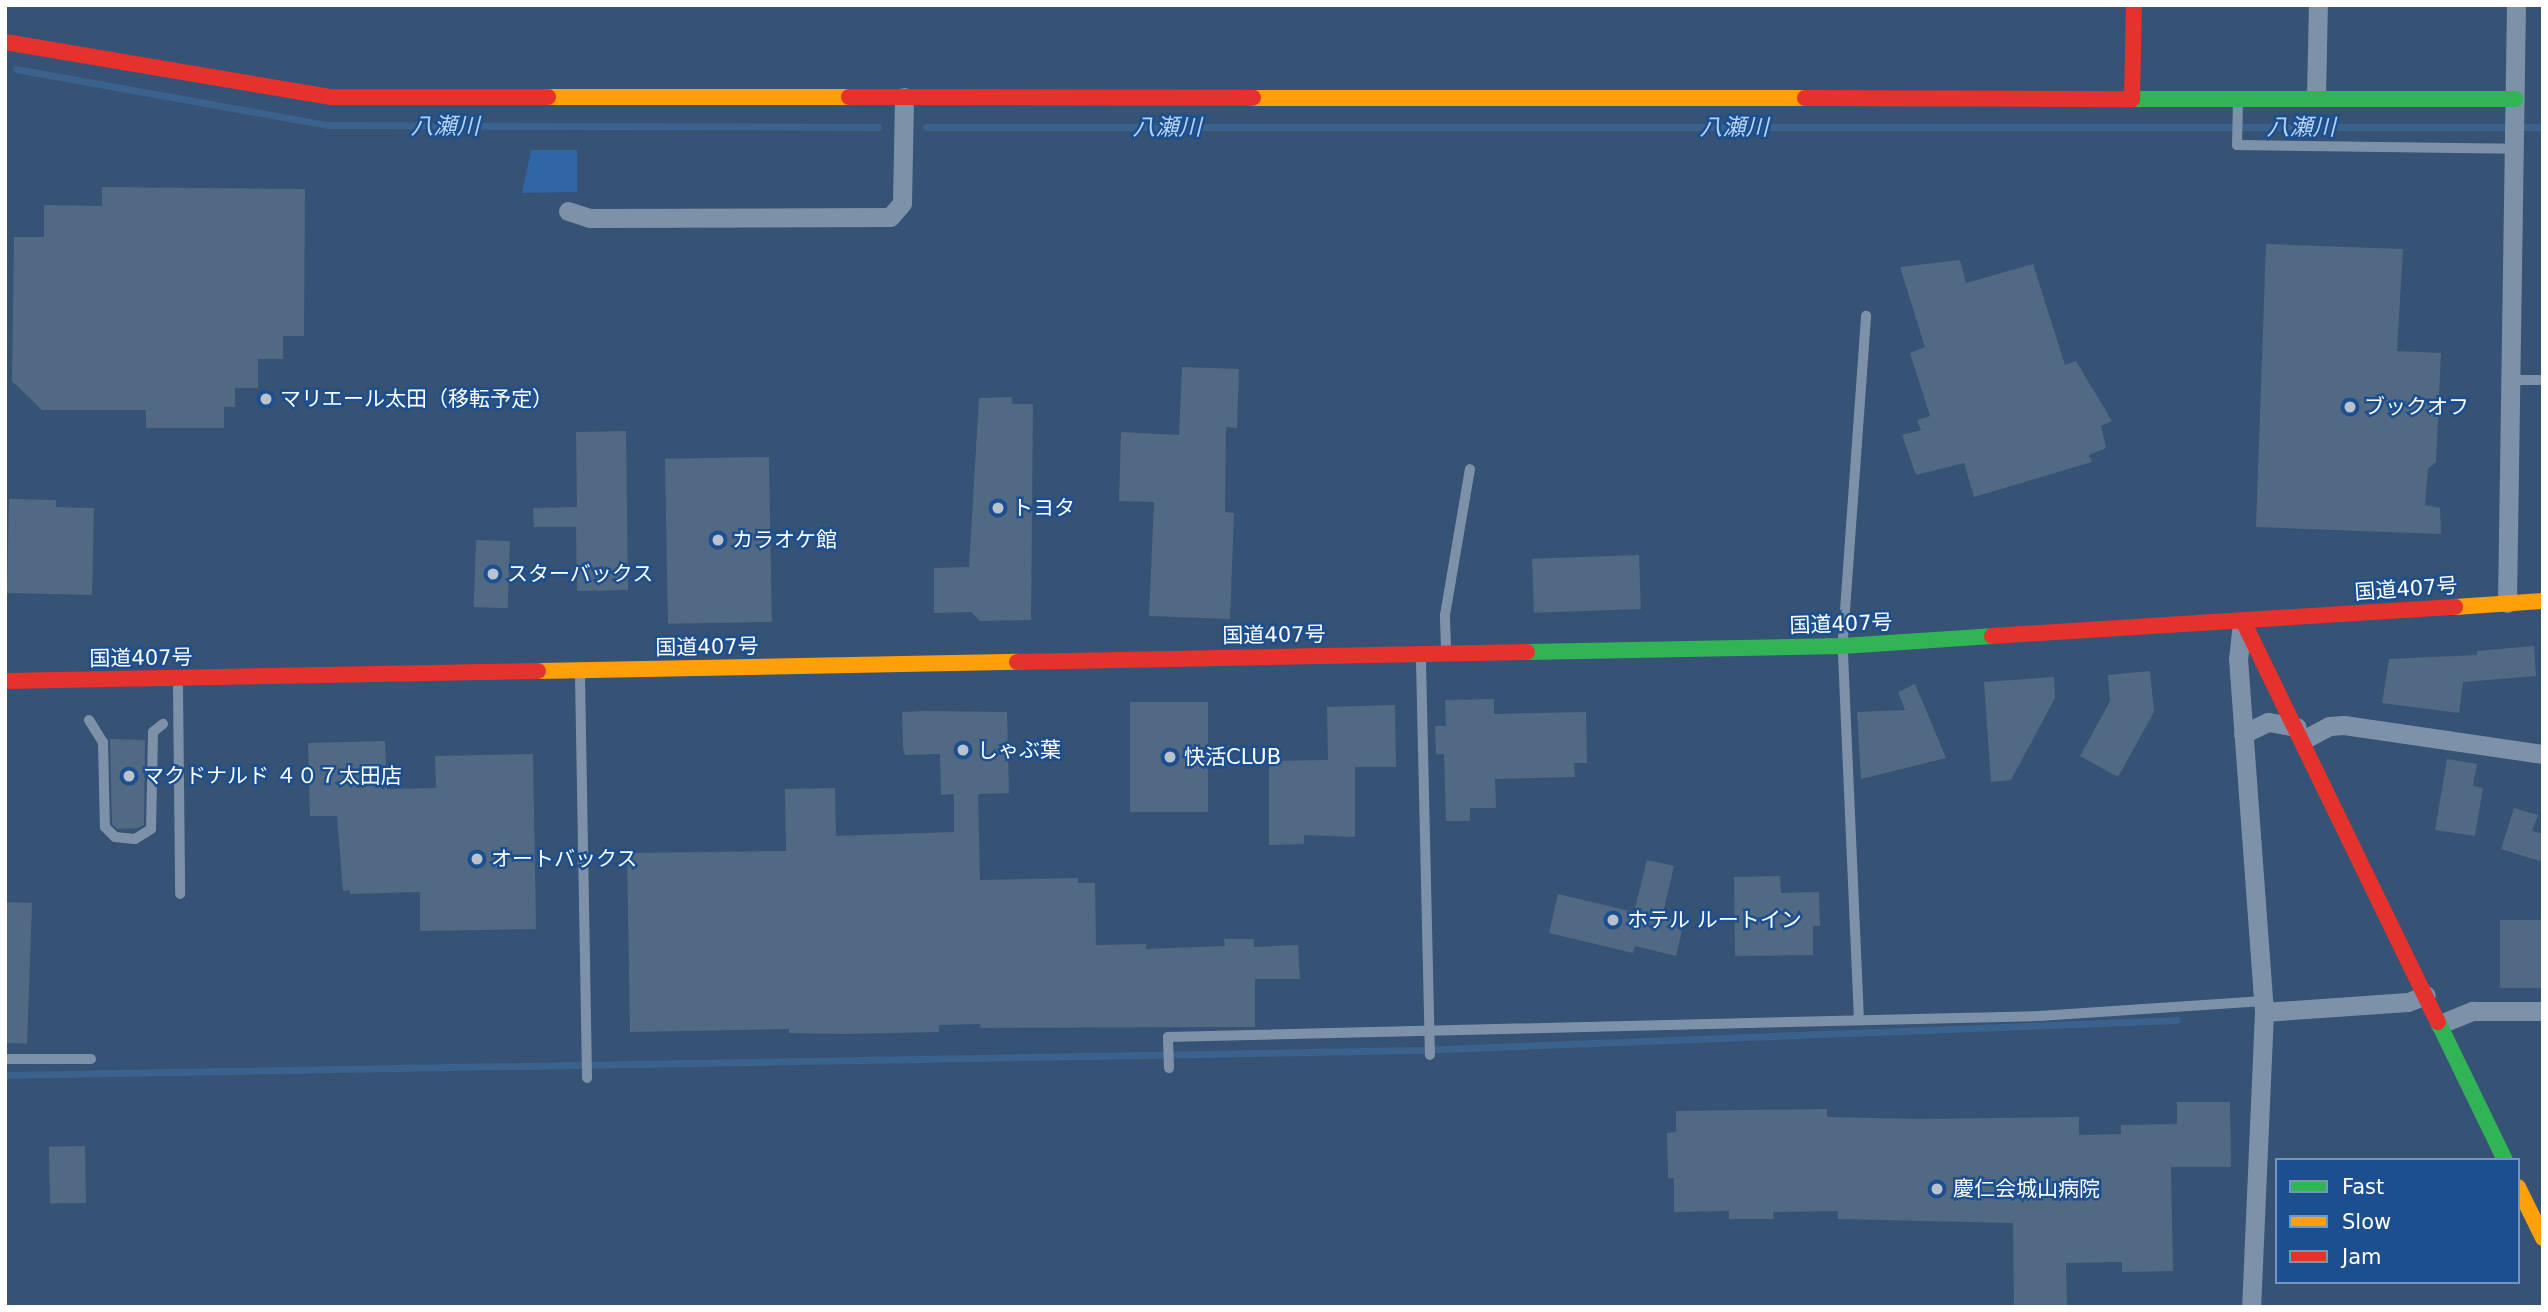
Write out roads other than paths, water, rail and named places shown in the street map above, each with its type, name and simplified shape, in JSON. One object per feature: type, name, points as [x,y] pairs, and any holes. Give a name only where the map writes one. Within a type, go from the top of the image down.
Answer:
[{"type":"main road","points":[[2132,99],[2134,5]]},
{"type":"main road","points":[[5,42],[331,97],[2316,97],[2515,107]]},
{"type":"main road","name":"国道407号","points":[[5,681],[1843,646],[2543,601]]},
{"type":"main road","points":[[2243,621],[2504,1158]]},
{"type":"main road","points":[[2520,1191],[2543,1238]]},
{"type":"street","points":[[2316,97],[2318,5]]},
{"type":"street","points":[[2507,603],[2516,5]]},
{"type":"street","points":[[568,211],[589,218],[890,217],[902,203],[904,97]]},
{"type":"street","points":[[2243,621],[2238,658],[2264,1007],[2251,1307]]},
{"type":"street","points":[[2243,734],[2268,722],[2300,734],[2344,725],[2543,754]]},
{"type":"street","points":[[2264,1007],[2409,1002],[2426,995]]},
{"type":"street","points":[[2440,1024],[2473,1011],[2543,1011]]},
{"type":"lane","points":[[2238,98],[2237,145],[2514,143]]},
{"type":"lane","points":[[1859,1020],[1841,610],[1866,316]]},
{"type":"lane","points":[[2511,380],[2543,380]]},
{"type":"lane","points":[[1446,653],[1445,615],[1470,468]]},
{"type":"lane","points":[[1421,653],[1430,1055]]},
{"type":"lane","points":[[580,671],[587,1075]]},
{"type":"lane","points":[[178,678],[180,894]]},
{"type":"lane","points":[[89,720],[103,742],[105,827],[116,837],[135,839],[151,829],[153,732],[163,724]]},
{"type":"lane","points":[[1169,1065],[1168,1037],[1430,1034],[2264,1007]]},
{"type":"lane","points":[[5,1059],[91,1059]]},
{"type":"waterway","name":"八瀬川","points":[[16,69],[328,125],[878,127]]},
{"type":"waterway","name":"八瀬川","points":[[926,127],[2543,127]]},
{"type":"waterway","points":[[5,1075],[1419,1050],[2176,1020]]},
{"type":"place","name":"マリエール太田（移転予定）","points":[[266,399]]},
{"type":"place","name":"ブックオフ","points":[[2350,407]]},
{"type":"place","name":"トヨタ","points":[[998,508]]},
{"type":"place","name":"カラオケ館","points":[[718,540]]},
{"type":"place","name":"スターバックス","points":[[493,574]]},
{"type":"place","name":"しゃぶ葉","points":[[963,750]]},
{"type":"place","name":"快活CLUB","points":[[1170,757]]},
{"type":"place","name":"マクドナルド ４０７太田店","points":[[129,776]]},
{"type":"place","name":"オートバックス","points":[[477,859]]},
{"type":"place","name":"ホテル ルートイン","points":[[1613,920]]},
{"type":"place","name":"慶仁会城山病院","points":[[1937,1189]]}]
